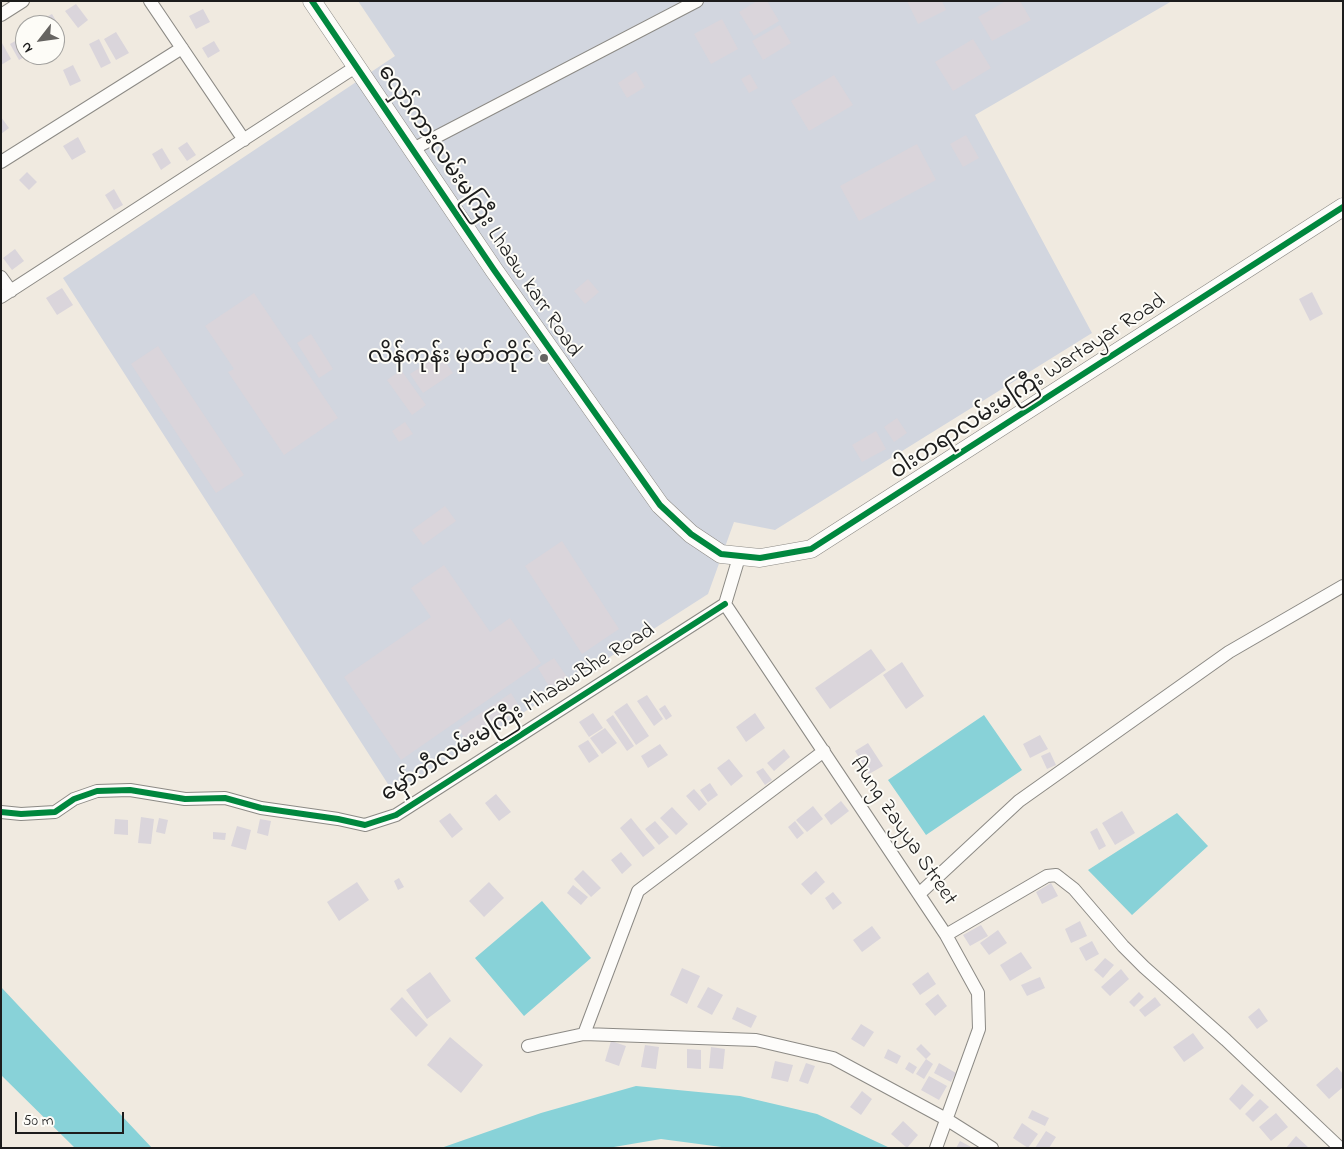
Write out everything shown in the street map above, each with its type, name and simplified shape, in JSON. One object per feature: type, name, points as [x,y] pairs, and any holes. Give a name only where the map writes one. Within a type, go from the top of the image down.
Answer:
[{"type":"street","points":[[1,15],[23,1]]},
{"type":"street","points":[[150,1],[244,140]]},
{"type":"street","name":"လှော်ကားလမ်းမကြီး Lhaaw karr Road","points":[[312,1],[494,270],[660,505],[691,534],[721,554]]},
{"type":"street","points":[[413,149],[697,1]]},
{"type":"street","points":[[1,162],[182,48]]},
{"type":"street","points":[[1,277],[6,294],[357,66]]},
{"type":"street","name":"ဝါးတရာလမ်းမကြီး Wartayar Road","points":[[721,554],[740,554],[760,558],[811,549],[1343,207]]},
{"type":"street","points":[[725,604],[740,554]]},
{"type":"street","points":[[919,894],[1027,796],[1229,652],[1343,586]]},
{"type":"street","name":"Aung Zayya Street","points":[[725,604],[946,935],[978,993],[979,1029],[936,1148]]},
{"type":"street","name":"မှော်ဘီလမ်းမကြီး MhaawBhe Road","points":[[1,812],[21,814],[55,812],[74,799],[97,791],[130,790],[185,799],[225,798],[261,808],[338,819],[365,825],[396,815],[725,604]]},
{"type":"street","points":[[584,1034],[638,891],[824,752]]},
{"type":"street","points":[[946,935],[1047,876],[1056,875],[1074,889],[1123,946],[1144,967],[1226,1040],[1340,1148]]},
{"type":"street","points":[[528,1046],[584,1034],[756,1040],[833,1058],[946,1119],[992,1148]]},
{"type":"shaded area","points":[[358,1],[1172,1],[975,115],[1092,333],[775,530],[734,522],[708,594],[395,795],[63,278],[395,56]]},
{"type":"water","points":[[984,715],[1022,770],[926,835],[888,780]]},
{"type":"water","points":[[1177,813],[1208,846],[1132,915],[1088,870]]},
{"type":"water","points":[[542,901],[591,958],[524,1016],[475,958]]},
{"type":"water","points":[[1,987],[152,1148],[75,1148],[1,1075]]},
{"type":"water","points":[[636,1086],[740,1096],[817,1114],[890,1148],[729,1148],[661,1139],[608,1148],[441,1148],[541,1113]]},
{"type":"building","points":[[757,1],[767,1],[779,21],[754,36],[739,12]]},
{"type":"building","points":[[907,1],[942,1],[946,10],[918,24]]},
{"type":"building","points":[[1006,1],[1020,1],[1031,20],[992,41],[978,17]]},
{"type":"building","points":[[76,4],[88,20],[78,28],[65,11]]},
{"type":"building","points":[[203,9],[210,22],[196,29],[189,16]]},
{"type":"building","points":[[722,19],[738,49],[711,64],[694,34]]},
{"type":"building","points":[[780,25],[791,43],[763,60],[752,41]]},
{"type":"building","points":[[116,32],[129,53],[116,60],[104,39]]},
{"type":"building","points":[[99,39],[111,63],[101,68],[89,44]]},
{"type":"building","points":[[973,39],[991,68],[953,91],[935,62]]},
{"type":"building","points":[[15,41],[15,53],[10,44]]},
{"type":"building","points":[[214,41],[220,51],[208,58],[202,48]]},
{"type":"building","points":[[1,44],[11,59],[1,65]]},
{"type":"building","points":[[73,65],[81,81],[70,86],[63,70]]},
{"type":"building","points":[[636,71],[645,87],[627,98],[618,83]]},
{"type":"building","points":[[750,74],[758,88],[749,93],[741,79]]},
{"type":"building","points":[[834,75],[853,105],[809,131],[791,101]]},
{"type":"building","points":[[1,117],[9,128],[1,134]]},
{"type":"building","points":[[966,135],[979,158],[963,167],[950,144]]},
{"type":"building","points":[[78,137],[86,152],[72,160],[63,146]]},
{"type":"building","points":[[187,142],[196,155],[187,161],[178,148]]},
{"type":"building","points":[[917,144],[936,180],[859,221],[840,186]]},
{"type":"building","points":[[162,148],[171,163],[161,170],[152,154]]},
{"type":"building","points":[[27,172],[37,182],[29,190],[19,180]]},
{"type":"building","points":[[114,189],[123,205],[114,210],[105,195]]},
{"type":"building","points":[[15,249],[24,261],[12,270],[3,258]]},
{"type":"building","points":[[588,279],[599,292],[585,304],[574,291]]},
{"type":"building","points":[[62,288],[73,305],[57,315],[46,298]]},
{"type":"building","points":[[1312,292],[1323,314],[1310,321],[1299,299]]},
{"type":"building","points":[[254,293],[338,418],[284,455],[228,372],[234,369],[205,326]]},
{"type":"building","points":[[311,334],[333,369],[319,378],[297,343]]},
{"type":"building","points":[[158,346],[244,475],[216,493],[131,364]]},
{"type":"building","points":[[440,354],[453,373],[423,393],[410,374]]},
{"type":"building","points":[[401,370],[426,405],[412,415],[387,380]]},
{"type":"building","points":[[897,418],[907,433],[894,442],[884,427]]},
{"type":"building","points":[[405,422],[413,434],[399,442],[392,431]]},
{"type":"building","points":[[876,431],[886,449],[862,462],[852,445]]},
{"type":"building","points":[[445,506],[456,521],[423,545],[412,530]]},
{"type":"building","points":[[562,541],[619,629],[582,654],[525,566]]},
{"type":"building","points":[[444,565],[490,632],[510,618],[541,663],[401,760],[344,677],[431,617],[411,588]]},
{"type":"building","points":[[871,649],[886,670],[830,709],[815,688]]},
{"type":"building","points":[[554,658],[567,677],[550,688],[538,668]]},
{"type":"building","points":[[902,662],[924,696],[906,709],[883,675]]},
{"type":"building","points":[[511,693],[521,709],[468,744],[458,728]]},
{"type":"building","points":[[647,695],[663,719],[654,726],[637,701]]},
{"type":"building","points":[[627,703],[649,736],[636,745],[614,712]]},
{"type":"building","points":[[665,705],[672,716],[666,720],[659,709]]},
{"type":"building","points":[[593,713],[603,728],[589,737],[579,722]]},
{"type":"building","points":[[755,713],[765,728],[746,742],[736,727]]},
{"type":"building","points":[[613,715],[634,746],[627,751],[606,720]]},
{"type":"building","points":[[605,728],[617,743],[602,754],[590,738]]},
{"type":"building","points":[[1040,735],[1048,749],[1030,758],[1023,744]]},
{"type":"building","points":[[588,740],[599,756],[589,763],[578,746]]},
{"type":"building","points":[[868,743],[883,766],[869,774],[855,751]]},
{"type":"building","points":[[660,744],[668,755],[648,768],[641,756]]},
{"type":"building","points":[[784,749],[790,757],[774,771],[767,763]]},
{"type":"building","points":[[1050,752],[1056,765],[1047,769],[1041,756]]},
{"type":"building","points":[[729,759],[743,776],[731,786],[717,768]]},
{"type":"building","points":[[763,768],[772,780],[765,785],[756,772]]},
{"type":"building","points":[[710,783],[718,795],[708,802],[700,790]]},
{"type":"building","points":[[694,789],[707,804],[699,811],[686,796]]},
{"type":"building","points":[[496,794],[511,812],[499,821],[485,803]]},
{"type":"building","points":[[841,801],[849,811],[831,825],[824,815]]},
{"type":"building","points":[[813,806],[823,819],[807,832],[796,820]]},
{"type":"building","points":[[672,807],[688,824],[676,835],[660,818]]},
{"type":"building","points":[[1122,811],[1135,833],[1115,845],[1102,823]]},
{"type":"building","points":[[450,813],[463,829],[452,838],[439,821]]},
{"type":"building","points":[[141,817],[154,819],[151,844],[138,843]]},
{"type":"building","points":[[159,818],[168,820],[165,834],[156,832]]},
{"type":"building","points":[[631,818],[655,848],[643,857],[620,828]]},
{"type":"building","points":[[115,819],[128,820],[128,835],[114,834]]},
{"type":"building","points":[[260,819],[271,821],[268,836],[257,833]]},
{"type":"building","points":[[655,821],[669,837],[659,845],[645,829]]},
{"type":"building","points":[[795,821],[804,833],[797,839],[788,827]]},
{"type":"building","points":[[237,826],[251,830],[246,850],[231,846]]},
{"type":"building","points":[[1097,828],[1106,846],[1099,850],[1090,832]]},
{"type":"building","points":[[213,832],[226,833],[225,840],[213,839]]},
{"type":"building","points":[[621,852],[632,865],[622,874],[611,860]]},
{"type":"building","points":[[583,870],[601,888],[591,897],[574,879]]},
{"type":"building","points":[[816,871],[825,882],[811,895],[801,884]]},
{"type":"building","points":[[399,878],[404,887],[398,890],[394,881]]},
{"type":"building","points":[[357,882],[369,900],[339,921],[327,902]]},
{"type":"building","points":[[489,882],[504,898],[484,917],[469,901]]},
{"type":"building","points":[[1051,883],[1058,896],[1042,904],[1036,892]]},
{"type":"building","points":[[573,885],[588,897],[581,905],[567,893]]},
{"type":"building","points":[[833,892],[842,903],[833,910],[825,898]]},
{"type":"building","points":[[1080,921],[1087,936],[1071,943],[1065,929]]},
{"type":"building","points":[[981,925],[988,936],[970,946],[963,935]]},
{"type":"building","points":[[872,926],[881,938],[862,952],[853,940]]},
{"type":"building","points":[[998,930],[1007,943],[989,955],[980,943]]},
{"type":"building","points":[[1092,941],[1099,954],[1086,961],[1079,948]]},
{"type":"building","points":[[1021,952],[1032,968],[1010,981],[1000,965]]},
{"type":"building","points":[[1105,958],[1114,965],[1103,978],[1094,970]]},
{"type":"building","points":[[682,968],[700,976],[687,1004],[670,995]]},
{"type":"building","points":[[1121,969],[1129,979],[1110,996],[1101,987]]},
{"type":"building","points":[[430,972],[451,1001],[427,1019],[406,990]]},
{"type":"building","points":[[928,972],[936,984],[920,995],[912,984]]},
{"type":"building","points":[[1040,977],[1045,988],[1027,996],[1021,985]]},
{"type":"building","points":[[708,987],[723,995],[712,1015],[697,1007]]},
{"type":"building","points":[[1139,992],[1144,997],[1134,1007],[1129,1002]]},
{"type":"building","points":[[938,994],[947,1006],[935,1016],[925,1004]]},
{"type":"building","points":[[402,997],[428,1025],[416,1037],[390,1009]]},
{"type":"building","points":[[1155,997],[1161,1005],[1145,1017],[1139,1010]]},
{"type":"building","points":[[737,1007],[757,1016],[751,1028],[732,1019]]},
{"type":"building","points":[[1259,1008],[1268,1021],[1257,1029],[1248,1017]]},
{"type":"building","points":[[861,1024],[874,1032],[864,1047],[851,1039]]},
{"type":"building","points":[[1193,1033],[1204,1048],[1184,1062],[1173,1047]]},
{"type":"building","points":[[450,1037],[483,1065],[461,1093],[427,1065]]},
{"type":"building","points":[[611,1041],[626,1046],[619,1066],[605,1061]]},
{"type":"building","points":[[921,1044],[931,1054],[926,1059],[916,1049]]},
{"type":"building","points":[[645,1045],[659,1047],[656,1069],[641,1067]]},
{"type":"building","points":[[711,1047],[725,1049],[723,1069],[709,1068]]},
{"type":"building","points":[[687,1049],[701,1050],[701,1069],[687,1068]]},
{"type":"building","points":[[888,1049],[901,1056],[897,1064],[884,1058]]},
{"type":"building","points":[[926,1059],[933,1064],[924,1079],[916,1074]]},
{"type":"building","points":[[775,1061],[793,1065],[788,1082],[771,1078]]},
{"type":"building","points":[[909,1062],[917,1067],[913,1074],[905,1069]]},
{"type":"building","points":[[806,1063],[815,1066],[808,1084],[799,1081]]},
{"type":"building","points":[[939,1063],[956,1073],[951,1082],[934,1073]]},
{"type":"building","points":[[1337,1067],[1343,1074],[1343,1087],[1329,1099],[1316,1085]]},
{"type":"building","points":[[929,1076],[947,1086],[939,1100],[921,1090]]},
{"type":"building","points":[[1242,1084],[1254,1095],[1240,1110],[1229,1099]]},
{"type":"building","points":[[862,1091],[872,1099],[861,1115],[850,1107]]},
{"type":"building","points":[[1260,1099],[1269,1107],[1253,1122],[1245,1114]]},
{"type":"building","points":[[1032,1110],[1049,1118],[1045,1126],[1028,1118]]},
{"type":"building","points":[[1276,1113],[1288,1127],[1271,1141],[1259,1127]]},
{"type":"building","points":[[903,1121],[918,1135],[907,1148],[891,1134]]},
{"type":"building","points":[[1022,1123],[1038,1134],[1028,1148],[1013,1138]]},
{"type":"building","points":[[1046,1131],[1056,1137],[1049,1148],[1035,1148]]},
{"type":"building","points":[[1296,1136],[1309,1148],[1286,1148]]},
{"type":"building","points":[[960,1141],[973,1148],[956,1148]]},
{"type":"cycle path","points":[[312,1],[494,270],[660,505],[691,534],[721,554],[760,558],[811,549],[1343,207]]},
{"type":"cycle path","points":[[1,812],[21,814],[55,812],[74,799],[97,791],[130,790],[185,799],[225,798],[261,808],[338,819],[365,825],[396,815],[725,604]]},
{"type":"place","name":"လိန်ကုန်း မှတ်တိုင်","points":[[544,358]]}]
